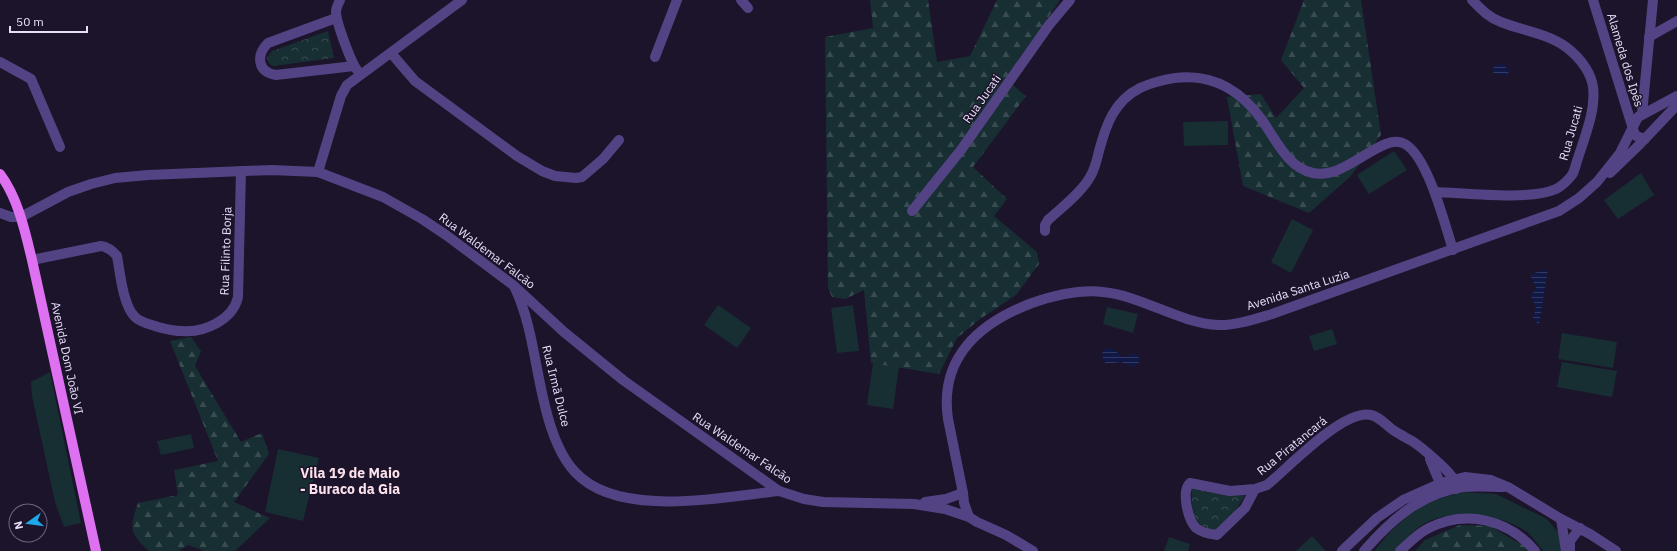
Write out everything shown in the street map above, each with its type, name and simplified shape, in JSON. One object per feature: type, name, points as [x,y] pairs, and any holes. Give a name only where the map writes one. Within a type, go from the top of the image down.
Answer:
[{"type":"main road","name":"Avenida Dom João VI","points":[[0,174],[21,217],[97,550]]},
{"type":"street","points":[[340,0],[336,18],[354,66],[360,75]]},
{"type":"street","points":[[318,172],[346,85],[462,0]]},
{"type":"street","points":[[655,57],[677,0]]},
{"type":"street","points":[[741,0],[748,8]]},
{"type":"street","name":"Rua Jucati","points":[[912,211],[961,150],[1000,97],[1044,31],[1065,4],[1070,0]]},
{"type":"street","name":"Rua Jucati","points":[[1435,192],[1513,195],[1533,194],[1557,189],[1565,183],[1572,174],[1585,137],[1593,106],[1593,86],[1590,76],[1580,60],[1570,50],[1553,41],[1492,18],[1472,0]]},
{"type":"street","name":"Alameda dos Ipês","points":[[1593,0],[1632,128]]},
{"type":"street","points":[[1653,0],[1642,114],[1677,96]]},
{"type":"street","points":[[336,18],[268,43],[262,49],[260,56],[261,64],[268,74],[276,75],[354,66]]},
{"type":"street","points":[[1649,37],[1677,21]]},
{"type":"street","points":[[391,53],[415,81],[517,156],[542,171],[555,176],[576,178],[582,176],[592,169],[619,140]]},
{"type":"street","points":[[0,62],[31,79],[60,147]]},
{"type":"street","points":[[1045,231],[1045,225],[1048,220],[1084,185],[1090,177],[1110,117],[1129,95],[1140,88],[1171,78],[1201,77],[1213,81],[1242,98],[1252,107],[1281,149],[1292,162],[1304,170],[1314,173],[1326,173],[1339,170],[1385,143],[1396,141],[1405,144],[1418,159],[1435,192],[1453,250]]},
{"type":"street","name":"Avenida Santa Luzia","points":[[963,493],[946,407],[948,384],[952,371],[968,343],[993,322],[1044,299],[1063,294],[1085,291],[1121,295],[1188,319],[1219,325],[1236,323],[1272,314],[1559,212],[1616,169],[1677,105]]},
{"type":"street","points":[[1652,110],[1659,116],[1661,122]]},
{"type":"street","name":"Avenida Santa Luzia","points":[[1597,182],[1620,153],[1635,120],[1642,114]]},
{"type":"street","points":[[1632,128],[1636,136],[1645,139]]},
{"type":"street","name":"Rua Waldemar Falcão","points":[[21,217],[68,192],[115,178],[148,175],[271,170],[318,172],[383,197],[422,219],[513,285],[564,332],[623,380],[779,491],[804,499],[823,502],[914,504],[945,509],[969,517],[1033,551]]},
{"type":"street","name":"Rua Filinto Borja","points":[[32,260],[101,246],[106,247],[113,250],[117,256],[128,308],[135,317],[143,322],[170,330],[183,332],[203,329],[212,325],[232,311],[238,297],[241,172]]},
{"type":"street","points":[[0,213],[11,217],[21,217]]},
{"type":"street","name":"Rua Irmã Dulce","points":[[513,285],[522,307],[551,426],[564,455],[574,471],[584,480],[596,488],[618,496],[644,500],[674,502],[779,491]]},
{"type":"street","name":"Rua Piratancará","points":[[1255,489],[1245,508],[1232,523],[1217,535],[1206,533],[1196,528],[1189,516],[1186,502],[1186,488],[1190,483],[1230,491],[1255,489],[1267,485],[1326,434],[1354,417],[1363,414],[1379,418],[1428,453],[1455,484]]},
{"type":"street","points":[[1428,453],[1442,488]]},
{"type":"street","points":[[1342,551],[1389,508],[1416,493],[1455,484],[1465,487],[1508,487],[1561,519],[1580,528],[1616,551]]},
{"type":"street","points":[[1364,551],[1385,528],[1409,508],[1442,488]]},
{"type":"street","points":[[963,493],[964,503],[969,517]]},
{"type":"street","name":"Rua Waldemar Falcão","points":[[914,504],[946,499],[963,493],[975,515],[991,528]]},
{"type":"street","points":[[1400,551],[1428,528],[1451,520],[1465,518],[1490,520],[1504,526],[1525,540],[1535,551]]},
{"type":"street","points":[[1561,519],[1566,551]]},
{"type":"street","points":[[1570,551],[1570,541],[1580,528]]},
{"type":"green space","points":[[870,0],[928,0],[937,62],[970,56],[997,0],[1059,0],[1005,79],[1026,96],[973,167],[1007,199],[994,216],[1037,252],[1039,264],[1016,295],[980,319],[957,338],[939,374],[871,363],[864,290],[845,299],[832,297],[828,288],[825,37],[873,28]]},
{"type":"green space","points":[[1304,0],[1361,0],[1381,135],[1350,177],[1309,213],[1243,186],[1227,97],[1261,94],[1276,118],[1304,88],[1281,60]]},
{"type":"green space","points":[[328,31],[334,58],[274,66],[268,62],[267,57],[272,51]]},
{"type":"green space","points":[[1228,121],[1228,145],[1184,146],[1183,122]]},
{"type":"green space","points":[[1394,151],[1407,170],[1369,194],[1357,175]]},
{"type":"green space","points":[[1641,173],[1654,195],[1618,219],[1604,200]]},
{"type":"green space","points":[[1292,219],[1313,230],[1291,273],[1271,262]]},
{"type":"green space","points":[[718,305],[751,328],[737,348],[704,325]]},
{"type":"green space","points":[[853,305],[859,351],[837,353],[831,308]]},
{"type":"green space","points":[[1107,307],[1138,314],[1133,333],[1103,324]]},
{"type":"green space","points":[[1332,329],[1337,344],[1314,351],[1309,336]]},
{"type":"green space","points":[[1562,333],[1617,342],[1613,368],[1558,359]]},
{"type":"green space","points":[[191,337],[201,351],[195,366],[241,442],[262,433],[269,454],[234,502],[270,518],[235,551],[204,551],[188,545],[179,551],[149,551],[142,545],[134,534],[132,524],[138,503],[178,495],[174,470],[218,461],[170,341]]},
{"type":"green space","points":[[1562,362],[1617,371],[1612,397],[1557,387]]},
{"type":"green space","points":[[873,363],[899,367],[893,409],[867,405]]},
{"type":"green space","points":[[50,372],[81,523],[64,527],[55,502],[32,396],[31,382]]},
{"type":"green space","points":[[191,434],[194,448],[161,455],[157,441]]},
{"type":"green space","points":[[278,449],[319,458],[303,521],[265,512]]},
{"type":"green space","points":[[1192,486],[1246,494],[1228,522],[1217,532],[1208,530],[1202,526],[1194,516]]},
{"type":"green space","points":[[1463,492],[1496,494],[1547,519],[1558,532],[1563,551],[1543,551],[1527,532],[1503,520],[1473,515],[1458,515],[1431,521],[1419,527],[1395,551],[1374,551],[1390,532],[1422,503]]},
{"type":"green space","points":[[1460,525],[1490,526],[1524,546],[1529,551],[1415,551],[1425,540]]},
{"type":"green space","points":[[1312,536],[1326,551],[1296,551]]},
{"type":"green space","points":[[1169,537],[1190,544],[1188,551],[1164,551]]},
{"type":"shaded area","points":[[1502,63],[1509,69],[1508,76],[1493,73],[1494,65],[1498,66]]},
{"type":"shaded area","points":[[1548,269],[1539,325],[1533,318],[1536,308],[1531,296],[1536,287],[1531,274]]},
{"type":"shaded area","points":[[1111,348],[1123,357],[1136,353],[1140,359],[1139,363],[1134,367],[1121,362],[1106,364],[1102,353],[1104,349]]},
{"type":"district","name":"Vila 19 de Maio - Buraco da Gia","points":[[350,482]]}]
